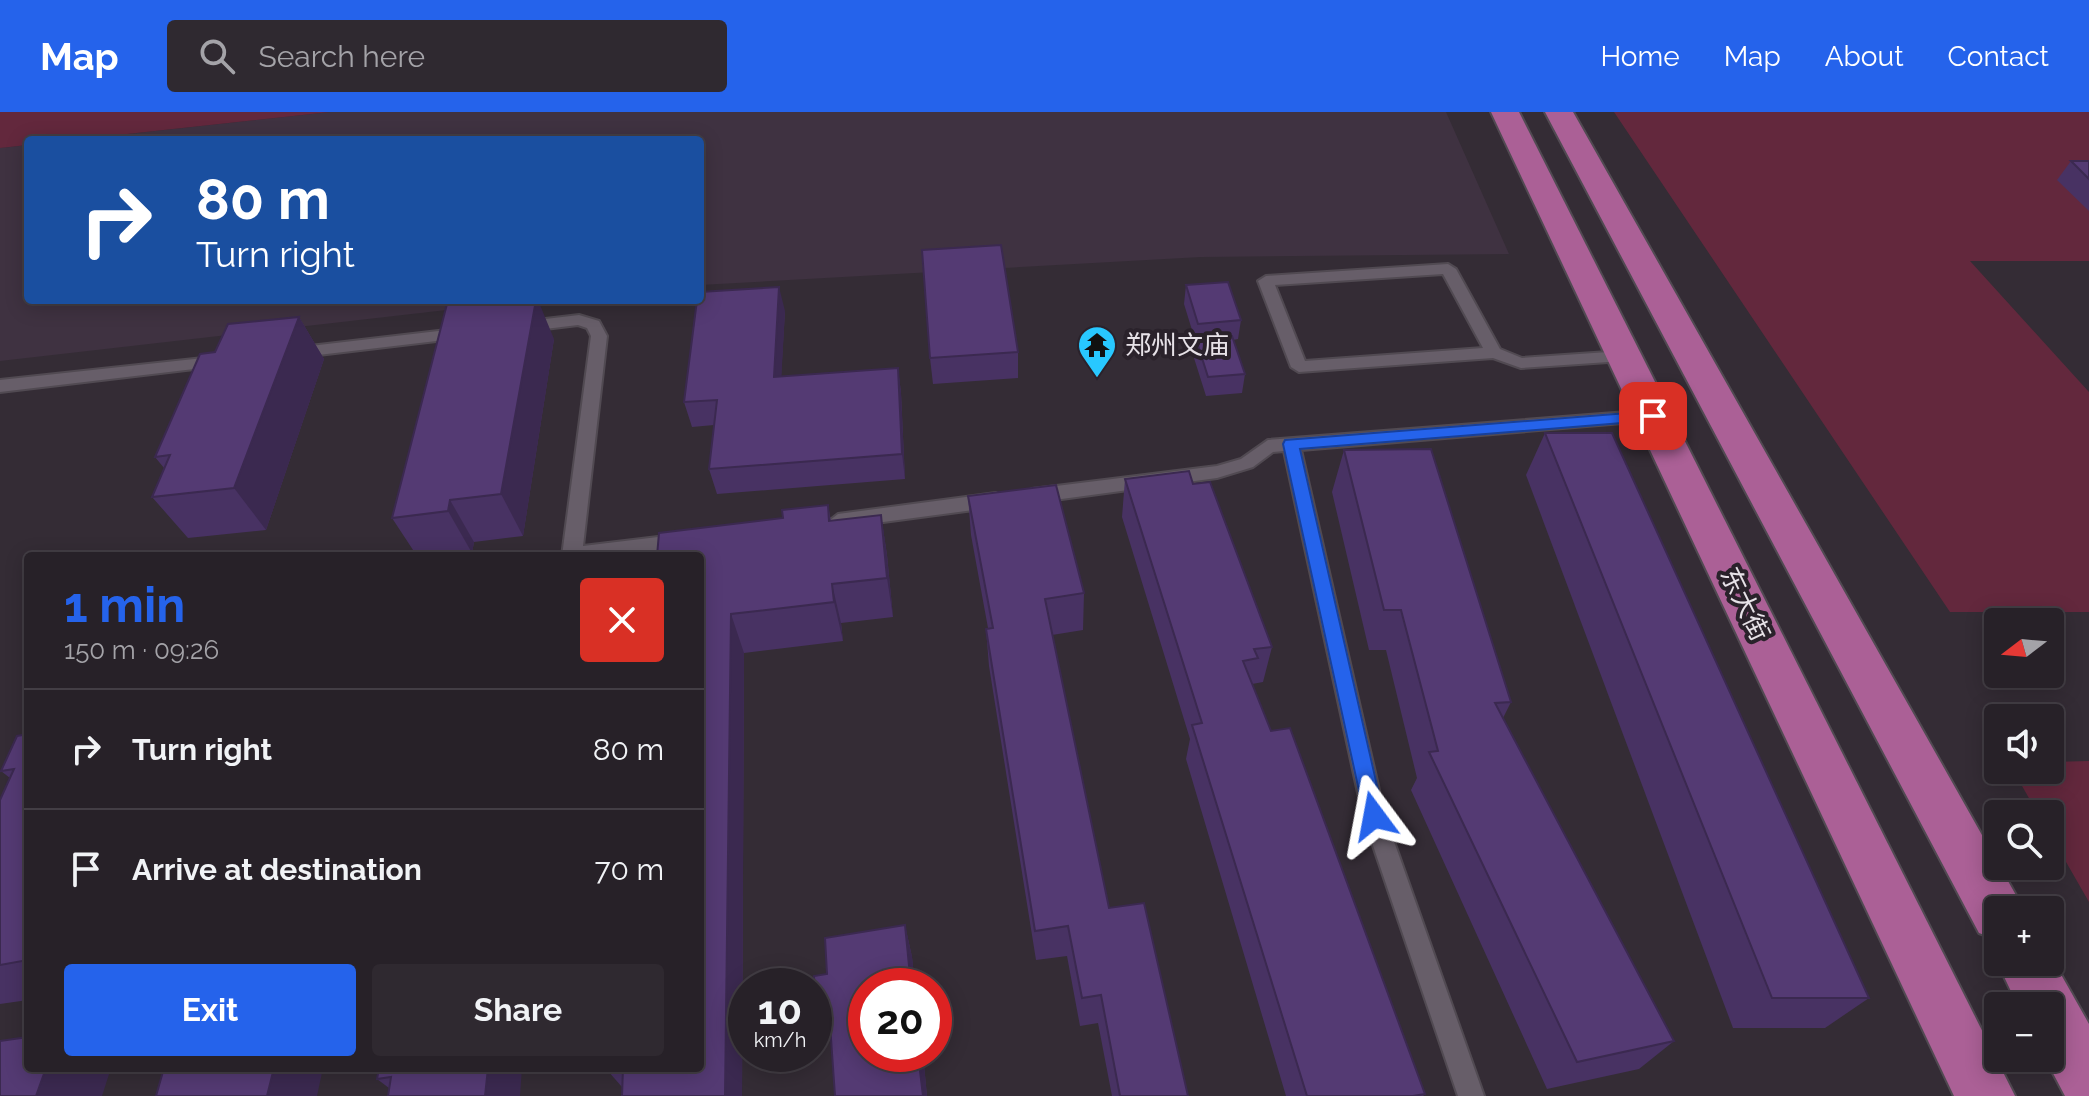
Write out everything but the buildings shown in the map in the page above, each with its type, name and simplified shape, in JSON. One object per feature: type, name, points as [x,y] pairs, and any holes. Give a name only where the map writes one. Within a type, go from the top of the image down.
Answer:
[{"type":"main road","name":"东大街","points":[[1505,112],[1985,1096]]},
{"type":"main road","points":[[1559,112],[1988,896]]},
{"type":"main road","points":[[2064,1035],[2089,1081]]},
{"type":"lane","points":[[1494,353],[1448,269],[1266,281],[1299,367],[1494,353],[1521,363],[1623,356]]},
{"type":"lane","points":[[280,354],[579,320],[593,325],[599,336],[572,552]]},
{"type":"lane","points":[[0,386],[233,359]]},
{"type":"lane","points":[[825,522],[1217,472],[1247,463],[1268,446],[1653,416]]},
{"type":"lane","points":[[1291,444],[1374,816],[1471,1096]]},
{"type":"lane","points":[[596,552],[698,539]]},
{"type":"shaded area","points":[[0,112],[330,112],[109,136],[24,136],[24,145],[0,148]]},
{"type":"shaded area","points":[[330,112],[1446,112],[1509,254],[1201,257],[704,285],[704,136],[109,136]]},
{"type":"shaded area","points":[[1614,112],[2089,112],[2089,261],[1970,261],[2089,392],[2089,612],[2064,612],[2064,608],[1984,608],[1984,612],[1950,612]]},
{"type":"shaded area","points":[[24,145],[24,304],[500,304],[0,361],[0,148]]},
{"type":"shaded area","points":[[2089,761],[2089,902],[2064,858],[2064,800],[2030,800],[2021,784],[2064,784],[2064,762]]},
{"type":"place","name":"郑州文庙","points":[[1097,379]]},
{"type":"route","points":[[1374,816],[1295,473],[1291,444],[1653,416]]}]
